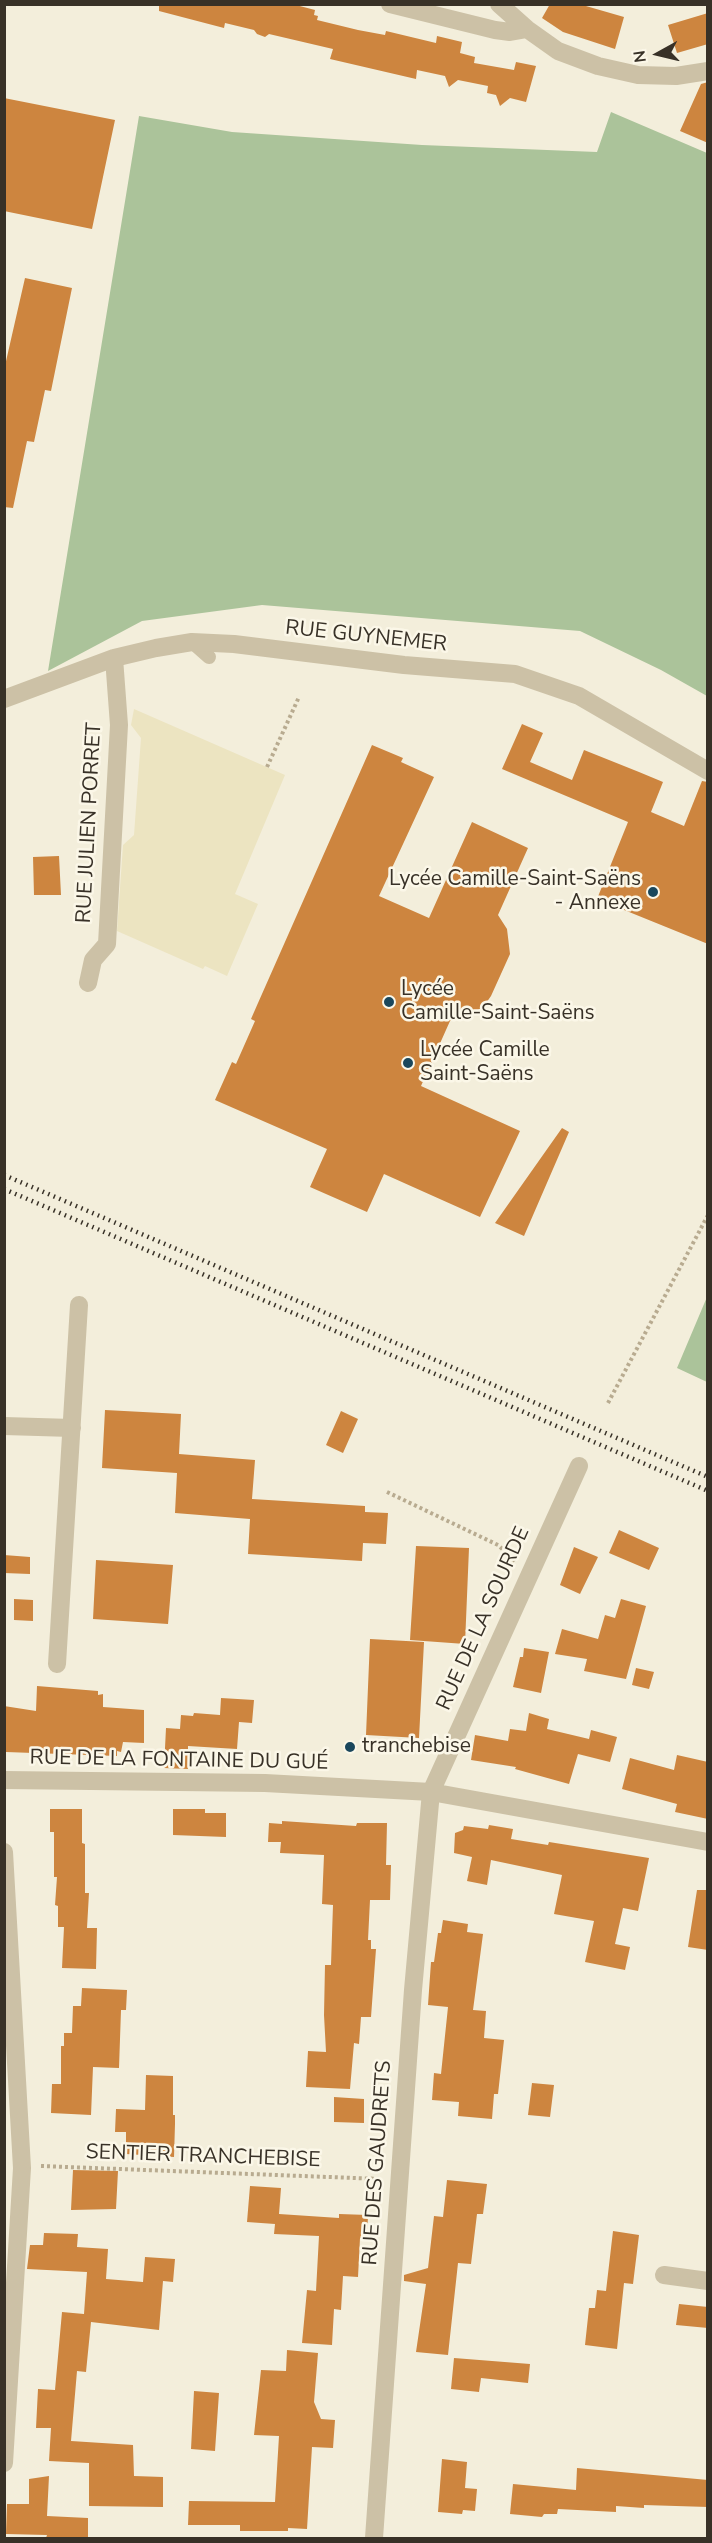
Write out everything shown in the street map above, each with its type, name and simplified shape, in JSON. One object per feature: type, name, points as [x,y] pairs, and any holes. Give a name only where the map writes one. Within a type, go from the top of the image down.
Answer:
[{"type":"street","points":[[390,4],[495,30],[510,32],[527,29]]},
{"type":"street","points":[[431,14],[443,11],[452,4]]},
{"type":"street","points":[[499,4],[527,29],[558,51],[598,66],[638,75],[676,76],[708,71]]},
{"type":"street","name":"RUE GUYNEMER","points":[[4,699],[114,658],[192,642],[234,644],[404,665],[514,674],[579,696],[708,771]]},
{"type":"street","name":"RUE JULIEN PORRET","points":[[88,983],[93,960],[107,944],[119,725],[114,658]]},
{"type":"street","points":[[57,1664],[79,1305]]},
{"type":"street","points":[[4,1425],[72,1428]]},
{"type":"street","name":"RUE DE LA SOURDE","points":[[431,1792],[579,1466]]},
{"type":"street","name":"RUE DE LA FONTAINE DU GUÉ","points":[[4,1780],[266,1783],[431,1792],[708,1842]]},
{"type":"street","name":"RUE DES GAUDRETS","points":[[374,2538],[413,1990],[431,1792]]},
{"type":"street","points":[[4,1852],[22,2168],[4,2463]]},
{"type":"street","points":[[664,2275],[708,2281]]},
{"type":"lane","points":[[192,642],[209,657]]},
{"type":"path","points":[[267,767],[299,697]]},
{"type":"path","points":[[608,1403],[708,1215]]},
{"type":"path","points":[[387,1492],[498,1545],[529,1574]]},
{"type":"path","name":"SENTIER TRANCHEBISE","points":[[22,2168],[38,2166],[400,2180]]},
{"type":"green space","points":[[611,112],[707,153],[707,696],[661,670],[580,631],[262,605],[142,621],[48,671],[139,116],[232,132],[422,145],[597,152]]},
{"type":"green space","points":[[707,1297],[707,1382],[677,1368]]},
{"type":"shaded area","points":[[134,709],[285,775],[235,894],[258,904],[227,976],[205,966],[203,969],[117,931],[123,845],[134,835],[141,738],[131,725]]},
{"type":"building","points":[[159,4],[292,4],[315,10],[314,15],[318,16],[317,20],[358,30],[385,35],[386,31],[436,43],[437,36],[462,42],[460,53],[475,57],[474,63],[514,70],[516,62],[536,66],[526,102],[510,98],[500,106],[496,95],[487,93],[488,86],[458,80],[449,87],[445,76],[417,70],[416,79],[330,59],[333,49],[269,34],[265,37],[254,30],[225,23],[224,28],[159,11]]},
{"type":"building","points":[[550,4],[579,4],[624,17],[615,49],[563,32],[542,18]]},
{"type":"building","points":[[708,13],[708,44],[677,53],[668,25]]},
{"type":"building","points":[[708,82],[708,143],[680,131],[701,84]]},
{"type":"building","points":[[4,98],[115,120],[92,229],[4,211]]},
{"type":"building","points":[[25,278],[72,288],[51,391],[45,390],[34,442],[27,441],[13,508],[4,507],[4,370]]},
{"type":"building","points":[[522,724],[543,733],[530,762],[572,780],[584,750],[639,772],[663,782],[651,812],[684,826],[702,781],[708,782],[708,944],[597,899],[628,822],[502,769]]},
{"type":"building","name":"Lycée Camille-Saint-Saëns","points":[[372,745],[403,758],[401,762],[434,777],[379,896],[429,918],[472,822],[528,848],[498,915],[507,929],[510,954],[484,1006],[469,1016],[450,1021],[421,1086],[520,1131],[480,1217],[384,1174],[367,1212],[310,1187],[327,1149],[215,1100],[232,1062],[236,1064],[255,1021],[251,1019]]},
{"type":"building","points":[[59,856],[61,895],[34,895],[33,857]]},
{"type":"building","points":[[562,1128],[569,1132],[524,1236],[495,1223]]},
{"type":"building","points":[[105,1410],[181,1414],[179,1454],[255,1460],[252,1499],[365,1506],[365,1512],[388,1513],[386,1544],[363,1543],[362,1561],[248,1554],[250,1519],[175,1513],[177,1473],[102,1468]]},
{"type":"building","points":[[341,1411],[358,1419],[343,1453],[326,1445]]},
{"type":"building","points":[[619,1530],[659,1548],[649,1570],[609,1553]]},
{"type":"building","points":[[416,1546],[469,1548],[465,1644],[410,1640]]},
{"type":"building","points":[[574,1547],[598,1557],[580,1594],[560,1585]]},
{"type":"building","points":[[4,1555],[30,1557],[30,1574],[4,1573]]},
{"type":"building","points":[[96,1560],[173,1565],[168,1624],[93,1619]]},
{"type":"building","points":[[14,1599],[33,1600],[33,1621],[14,1620]]},
{"type":"building","points":[[621,1599],[646,1606],[626,1679],[584,1671],[587,1659],[555,1654],[562,1629],[598,1639],[605,1615],[615,1618]]},
{"type":"building","points":[[370,1639],[424,1642],[419,1738],[366,1735]]},
{"type":"building","points":[[524,1648],[549,1652],[541,1693],[513,1687]]},
{"type":"building","points":[[636,1668],[654,1672],[649,1689],[632,1685]]},
{"type":"building","points":[[37,1686],[98,1691],[98,1695],[103,1694],[103,1707],[144,1710],[144,1743],[123,1742],[121,1752],[117,1751],[117,1756],[6,1752],[4,1706],[36,1711]]},
{"type":"building","points":[[221,1698],[254,1700],[252,1723],[239,1722],[237,1749],[188,1746],[188,1769],[164,1768],[166,1728],[180,1729],[181,1715],[193,1716],[194,1713],[220,1715]]},
{"type":"building","points":[[529,1713],[549,1719],[547,1729],[589,1739],[591,1730],[617,1737],[610,1762],[578,1754],[569,1784],[515,1769],[516,1767],[471,1760],[475,1735],[508,1741],[510,1729],[526,1731]]},
{"type":"building","points":[[677,1755],[708,1762],[708,1819],[675,1812],[677,1804],[622,1789],[630,1758],[674,1770]]},
{"type":"building","points":[[50,1809],[82,1809],[85,1893],[89,1893],[87,1928],[97,1928],[96,1969],[62,1968],[64,1927],[58,1927],[58,1906],[55,1905],[57,1877],[54,1877],[54,1832],[50,1832]]},
{"type":"building","points":[[173,1809],[205,1809],[205,1813],[226,1813],[226,1837],[173,1835]]},
{"type":"building","points":[[282,1821],[356,1826],[357,1823],[387,1823],[386,1865],[391,1865],[390,1900],[370,1900],[368,1940],[371,1940],[371,1949],[376,1949],[371,2017],[361,2017],[359,2044],[354,2043],[350,2089],[306,2087],[308,2051],[326,2052],[325,1965],[331,1965],[333,1905],[322,1904],[324,1855],[280,1853],[281,1842],[268,1842],[269,1823],[282,1824]]},
{"type":"building","points":[[489,1825],[513,1829],[511,1839],[548,1845],[549,1842],[649,1858],[638,1911],[623,1908],[615,1944],[630,1947],[625,1970],[585,1962],[594,1921],[554,1914],[562,1875],[491,1860],[487,1885],[467,1881],[472,1857],[454,1853],[455,1833],[463,1830],[464,1826],[488,1829]]},
{"type":"building","points":[[697,1890],[708,1890],[708,1950],[688,1947]]},
{"type":"building","points":[[443,1920],[468,1924],[467,1932],[483,1934],[473,2010],[486,2011],[484,2038],[504,2040],[498,2094],[494,2094],[492,2119],[458,2116],[459,2102],[432,2100],[434,2073],[441,2074],[448,2007],[428,2005],[431,1962],[434,1962],[438,1933],[441,1933]]},
{"type":"building","points":[[82,1988],[127,1990],[126,2010],[121,2010],[119,2068],[93,2067],[91,2115],[51,2113],[52,2084],[61,2084],[61,2046],[64,2046],[64,2033],[72,2033],[73,2006],[81,2006]]},
{"type":"building","points":[[146,2075],[173,2076],[174,2157],[126,2154],[126,2132],[115,2132],[116,2109],[145,2110]]},
{"type":"building","points":[[532,2083],[554,2085],[550,2117],[528,2115]]},
{"type":"building","points":[[334,2097],[364,2099],[364,2123],[334,2122]]},
{"type":"building","points":[[73,2170],[118,2171],[116,2209],[71,2210]]},
{"type":"building","points":[[447,2180],[487,2184],[483,2214],[477,2214],[471,2264],[458,2263],[448,2355],[416,2352],[426,2284],[404,2281],[404,2275],[428,2268],[434,2216],[443,2217]]},
{"type":"building","points":[[250,2186],[281,2188],[279,2214],[339,2218],[339,2214],[368,2215],[367,2239],[360,2238],[358,2277],[343,2276],[341,2310],[334,2309],[332,2345],[302,2343],[307,2290],[316,2291],[319,2236],[274,2234],[275,2224],[247,2222]]},
{"type":"building","points":[[613,2231],[639,2235],[633,2284],[624,2283],[617,2349],[585,2345],[589,2308],[595,2308],[597,2290],[606,2291]]},
{"type":"building","points":[[44,2233],[78,2234],[77,2247],[108,2249],[106,2279],[143,2282],[145,2257],[175,2259],[173,2282],[163,2281],[159,2330],[91,2322],[86,2372],[77,2371],[71,2441],[133,2445],[134,2476],[163,2477],[163,2507],[89,2506],[89,2463],[49,2461],[51,2428],[36,2428],[38,2389],[55,2390],[62,2312],[84,2314],[87,2272],[27,2269],[30,2245],[43,2245]]},
{"type":"building","points":[[679,2304],[708,2307],[708,2328],[676,2325]]},
{"type":"building","points":[[287,2350],[318,2353],[314,2402],[321,2419],[335,2420],[333,2448],[312,2447],[307,2529],[240,2531],[240,2525],[188,2525],[189,2501],[275,2502],[279,2436],[254,2435],[261,2370],[286,2371]]},
{"type":"building","points":[[454,2358],[530,2364],[528,2383],[481,2378],[479,2392],[451,2389]]},
{"type":"building","points":[[194,2391],[219,2393],[215,2451],[191,2449]]},
{"type":"building","points":[[442,2459],[467,2462],[465,2488],[477,2489],[475,2511],[463,2510],[462,2514],[438,2512]]},
{"type":"building","points":[[577,2468],[708,2480],[708,2507],[644,2505],[644,2508],[616,2506],[616,2512],[558,2509],[557,2514],[544,2514],[542,2517],[510,2514],[513,2484],[576,2490]]},
{"type":"building","points":[[49,2476],[47,2516],[88,2518],[88,2538],[46,2538],[47,2535],[6,2534],[7,2504],[29,2504],[29,2479]]},
{"type":"railway","points":[[4,1175],[708,1477]]},
{"type":"railway","points":[[4,1189],[708,1491]]},
{"type":"place","name":"Lycée Camille-Saint-Saëns - Annexe","points":[[653,892]]},
{"type":"place","name":"Lycée Camille-Saint-Saëns","points":[[389,1002]]},
{"type":"place","name":"Lycée Camille Saint-Saëns","points":[[408,1063]]},
{"type":"place","name":"tranchebise","points":[[350,1747]]}]
